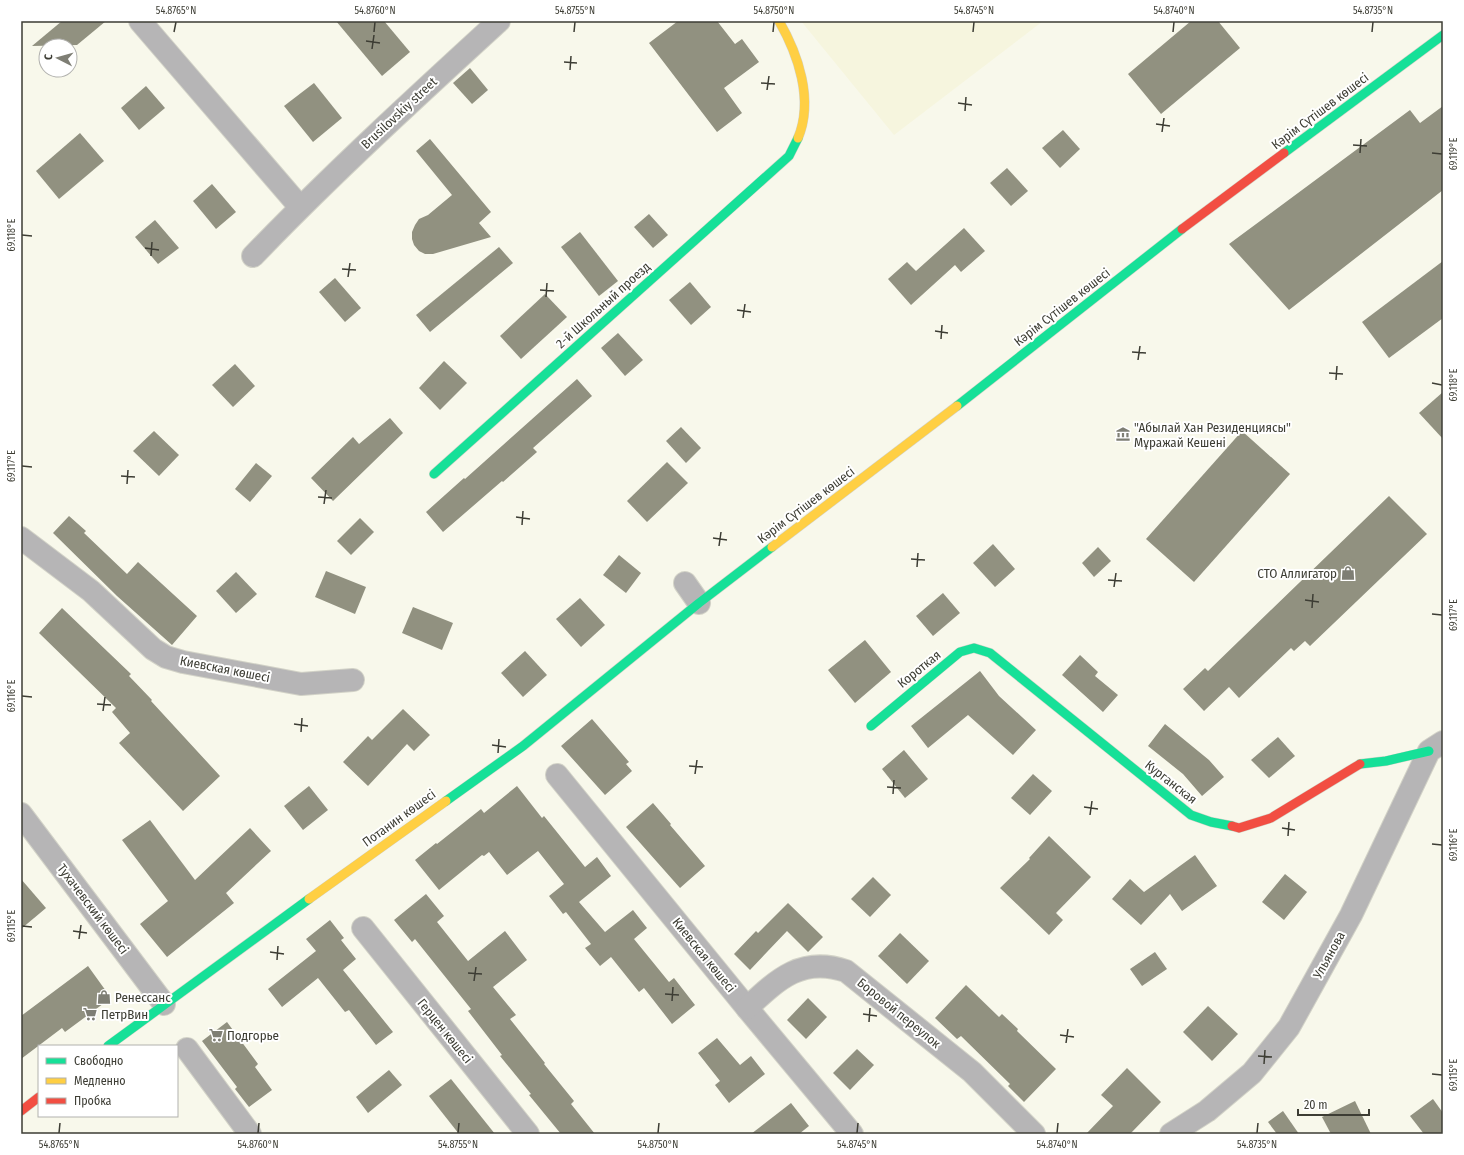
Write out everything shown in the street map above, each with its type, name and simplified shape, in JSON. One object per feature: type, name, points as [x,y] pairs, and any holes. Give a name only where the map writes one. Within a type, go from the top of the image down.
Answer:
[{"type":"main road","name":"2-й Школьный проезд","points":[[434,474],[789,156],[799,136],[803,121],[803,90],[801,71],[795,50],[779,21]]},
{"type":"main road","name":"Кәрім Сүтішев көшесі","points":[[699,604],[923,433],[1171,237],[1443,35]]},
{"type":"main road","name":"Потанин көшесі","points":[[109,1045],[164,1004],[523,746],[699,604]]},
{"type":"main road","name":"Короткая","points":[[870,726],[960,652],[974,648],[990,653]]},
{"type":"main road","name":"Курганская","points":[[990,653],[1191,814],[1211,822],[1239,828],[1271,818],[1359,764],[1386,761],[1436,746]]},
{"type":"main road","points":[[21,1111],[38,1099]]},
{"type":"street","points":[[140,21],[300,206]]},
{"type":"street","name":"Brusilovskiy street","points":[[253,256],[300,206],[356,152],[499,21]]},
{"type":"street","name":"Киевская көшесі","points":[[21,538],[91,591],[153,649],[166,657],[183,662],[301,684],[353,680]]},
{"type":"street","points":[[685,583],[699,604]]},
{"type":"street","name":"Ульянова","points":[[1171,1134],[1207,1111],[1252,1073],[1289,1027],[1351,915],[1436,746]]},
{"type":"street","name":"Киевская көшесі","points":[[557,775],[852,1134]]},
{"type":"street","name":"Тухачевский көшесі","points":[[21,814],[164,1004]]},
{"type":"street","name":"Герцен көшесі","points":[[363,928],[528,1134]]},
{"type":"street","name":"Боровой переулок","points":[[747,1008],[773,984],[786,975],[803,969],[819,966],[833,967],[846,971],[972,1072],[1034,1134]]},
{"type":"street","points":[[187,1049],[250,1134]]},
{"type":"shaded area","points":[[801,21],[1043,21],[894,135]]},
{"type":"building","points":[[62,21],[106,21],[78,44],[78,38],[42,38]]},
{"type":"building","points":[[336,21],[384,21],[410,52],[382,76]]},
{"type":"building","points":[[678,21],[717,21],[735,44],[742,39],[759,62],[724,88],[742,113],[717,132],[649,43]]},
{"type":"building","points":[[1191,21],[1218,21],[1240,48],[1161,114],[1128,74]]},
{"type":"building","points":[[38,41],[38,46],[32,46]]},
{"type":"building","points":[[470,68],[488,90],[472,104],[453,83]]},
{"type":"building","points":[[314,83],[342,118],[313,142],[284,106]]},
{"type":"building","points":[[146,86],[165,108],[139,130],[121,108]]},
{"type":"building","points":[[1443,106],[1443,190],[1289,310],[1229,244],[1410,110],[1420,123]]},
{"type":"building","points":[[1063,130],[1080,149],[1060,168],[1042,148]]},
{"type":"building","points":[[80,133],[104,161],[59,199],[36,171]]},
{"type":"building","points":[[430,139],[491,212],[479,223],[491,237],[433,254],[425,254],[419,251],[414,245],[412,232],[419,219],[428,215],[452,195],[416,151]]},
{"type":"building","points":[[1007,168],[1028,191],[1011,206],[990,183]]},
{"type":"building","points":[[212,184],[236,212],[216,229],[193,201]]},
{"type":"building","points":[[649,214],[668,235],[653,248],[634,227]]},
{"type":"building","points":[[155,220],[179,248],[158,264],[135,237]]},
{"type":"building","points":[[964,228],[985,251],[961,272],[955,265],[911,305],[888,279],[907,262],[916,271]]},
{"type":"building","points":[[580,232],[618,281],[599,296],[561,247]]},
{"type":"building","points":[[499,247],[513,263],[430,332],[416,315]]},
{"type":"building","points":[[1443,261],[1443,318],[1389,358],[1362,322]]},
{"type":"building","points":[[335,278],[361,308],[345,322],[319,292]]},
{"type":"building","points":[[690,282],[711,307],[691,325],[669,300]]},
{"type":"building","points":[[545,294],[567,317],[521,359],[500,336]]},
{"type":"building","points":[[618,333],[643,360],[625,376],[601,348]]},
{"type":"building","points":[[444,361],[467,383],[440,410],[419,388]]},
{"type":"building","points":[[235,364],[255,386],[233,407],[212,385]]},
{"type":"building","points":[[577,379],[592,396],[533,448],[537,452],[443,532],[426,512]]},
{"type":"building","points":[[1443,392],[1443,439],[1419,413]]},
{"type":"building","points":[[390,418],[403,433],[333,501],[311,478],[353,437],[359,444]]},
{"type":"building","points":[[681,427],[701,448],[686,463],[666,441]]},
{"type":"building","points":[[154,431],[179,455],[159,476],[133,451]]},
{"type":"building","points":[[1242,431],[1290,474],[1194,582],[1146,539]]},
{"type":"building","points":[[667,462],[688,483],[647,522],[627,501]]},
{"type":"building","points":[[256,463],[272,476],[250,502],[235,489]]},
{"type":"building","name":"СТО Аллигатор","points":[[1389,496],[1427,534],[1310,646],[1305,641],[1294,651],[1291,648],[1239,698],[1229,687],[1204,711],[1183,689],[1205,668],[1208,671]]},
{"type":"building","points":[[69,516],[86,531],[84,533],[127,574],[138,562],[197,616],[172,645],[117,596],[53,533]]},
{"type":"building","points":[[360,518],[374,532],[351,555],[337,541]]},
{"type":"building","points":[[993,544],[1015,569],[995,587],[973,563]]},
{"type":"building","points":[[1098,547],[1111,561],[1094,577],[1082,563]]},
{"type":"building","points":[[619,555],[641,573],[626,593],[603,575]]},
{"type":"building","points":[[326,571],[366,587],[355,614],[315,597]]},
{"type":"building","points":[[236,572],[257,594],[236,613],[216,591]]},
{"type":"building","points":[[943,593],[960,613],[933,636],[916,616]]},
{"type":"building","points":[[580,598],[605,625],[581,647],[556,619]]},
{"type":"building","points":[[413,607],[453,623],[442,650],[402,633]]},
{"type":"building","points":[[62,608],[131,674],[129,676],[220,776],[183,811],[119,743],[130,733],[112,712],[116,708],[39,633]]},
{"type":"building","points":[[865,640],[891,672],[855,703],[828,670]]},
{"type":"building","points":[[525,651],[547,675],[523,697],[501,673]]},
{"type":"building","points":[[1080,655],[1098,672],[1095,676],[1118,695],[1103,712],[1062,675]]},
{"type":"building","points":[[980,671],[999,696],[1036,730],[1013,755],[968,715],[928,748],[911,726]]},
{"type":"building","points":[[403,709],[430,735],[414,751],[407,744],[368,786],[343,762],[368,736],[372,740]]},
{"type":"building","points":[[592,719],[629,762],[626,764],[632,771],[605,795],[561,746]]},
{"type":"building","points":[[1165,724],[1209,760],[1224,777],[1202,796],[1183,774],[1148,746]]},
{"type":"building","points":[[1278,737],[1295,756],[1269,778],[1251,760]]},
{"type":"building","points":[[904,750],[928,779],[905,798],[882,769]]},
{"type":"building","points":[[1033,774],[1052,791],[1030,815],[1011,798]]},
{"type":"building","points":[[309,786],[328,810],[303,830],[284,806]]},
{"type":"building","points":[[517,786],[542,818],[544,816],[585,867],[597,857],[611,876],[579,902],[605,932],[633,910],[647,928],[634,939],[669,982],[674,978],[695,1005],[672,1024],[644,988],[639,992],[611,957],[600,966],[585,948],[591,944],[566,912],[563,914],[549,896],[564,884],[538,851],[507,875],[489,852],[484,856],[482,855],[439,890],[415,860],[481,809],[484,813]]},
{"type":"building","points":[[653,803],[705,866],[680,888],[626,827]]},
{"type":"building","points":[[150,820],[195,880],[250,828],[271,851],[226,893],[234,903],[167,957],[140,924],[168,901],[122,840]]},
{"type":"building","points":[[1049,836],[1091,877],[1056,913],[1063,920],[1049,935],[1000,888],[1030,859],[1029,858]]},
{"type":"building","points":[[1195,855],[1217,886],[1182,911],[1170,894],[1141,925],[1112,899],[1130,879],[1144,892]]},
{"type":"building","points":[[1285,874],[1307,892],[1284,920],[1262,902]]},
{"type":"building","points":[[873,877],[891,895],[870,917],[851,899]]},
{"type":"building","points":[[21,879],[46,908],[21,929]]},
{"type":"building","points":[[426,894],[444,916],[437,922],[468,961],[505,931],[527,960],[493,987],[516,1015],[510,1019],[574,1101],[571,1104],[595,1134],[561,1134],[500,1056],[502,1055],[468,1011],[471,1009],[415,939],[412,942],[394,920]]},
{"type":"building","points":[[788,903],[823,937],[808,952],[787,931],[750,970],[734,954],[756,931],[758,933]]},
{"type":"building","points":[[330,920],[344,938],[341,940],[356,959],[343,970],[393,1032],[376,1045],[349,1010],[345,1012],[318,978],[282,1007],[268,989],[316,951],[306,939]]},
{"type":"building","points":[[900,933],[929,961],[907,984],[878,956]]},
{"type":"building","points":[[1155,952],[1167,969],[1142,986],[1130,969]]},
{"type":"building","points":[[88,966],[111,998],[65,1032],[62,1028],[21,1059],[21,1016]]},
{"type":"building","points":[[966,985],[999,1017],[1002,1014],[1018,1029],[1017,1031],[1056,1069],[1024,1102],[1008,1086],[1010,1084],[961,1036],[957,1039],[935,1018]]},
{"type":"building","points":[[808,998],[827,1017],[806,1039],[787,1020]]},
{"type":"building","points":[[1208,1006],[1238,1034],[1212,1061],[1183,1032]]},
{"type":"building","points":[[227,1022],[258,1064],[255,1067],[272,1090],[249,1107],[235,1089],[237,1087],[202,1041]]},
{"type":"building","points":[[717,1038],[740,1065],[751,1056],[765,1074],[729,1103],[715,1085],[720,1081],[698,1053]]},
{"type":"building","points":[[857,1049],[874,1065],[850,1090],[833,1073]]},
{"type":"building","points":[[1127,1068],[1161,1102],[1130,1134],[1086,1134],[1113,1106],[1101,1095]]},
{"type":"building","points":[[389,1070],[402,1085],[368,1113],[356,1097]]},
{"type":"building","points":[[451,1079],[495,1134],[459,1134],[429,1096]]},
{"type":"building","points":[[1433,1099],[1443,1113],[1443,1134],[1424,1134],[1410,1116]]},
{"type":"building","points":[[1355,1101],[1371,1134],[1331,1134],[1322,1117]]},
{"type":"building","points":[[791,1103],[809,1126],[799,1134],[751,1134]]},
{"type":"building","points":[[1283,1111],[1299,1134],[1277,1134],[1268,1122]]},
{"type":"traffic: fast","points":[[1284,153],[1443,35]]},
{"type":"traffic: fast","points":[[434,474],[789,156],[798,138]]},
{"type":"traffic: fast","points":[[957,406],[1182,229]]},
{"type":"traffic: fast","points":[[446,801],[523,746],[699,603],[772,547]]},
{"type":"traffic: fast","points":[[871,726],[960,652],[974,648],[990,653],[1191,815],[1211,822],[1232,826]]},
{"type":"traffic: fast","points":[[1360,764],[1386,761],[1429,751]]},
{"type":"traffic: fast","points":[[109,1045],[309,899]]},
{"type":"traffic: slow","points":[[779,21],[792,48],[802,78],[804,108],[803,123],[798,138]]},
{"type":"traffic: slow","points":[[772,547],[957,406]]},
{"type":"traffic: slow","points":[[309,899],[446,801]]},
{"type":"traffic: jam","points":[[1182,229],[1284,153]]},
{"type":"traffic: jam","points":[[1232,826],[1239,828],[1271,818],[1360,764]]},
{"type":"traffic: jam","points":[[21,1111],[38,1098]]},
{"type":"place","name":"\"Абылай Хан Резиденциясы\" Мұражай Кешені","points":[[1123,434]]},
{"type":"place","name":"СТО Аллигатор","points":[[1348,573]]},
{"type":"place","name":"Ренессанс","points":[[104,997]]},
{"type":"place","name":"ПетрВин","points":[[90,1014]]},
{"type":"place","name":"Подгорье","points":[[216,1035]]}]
